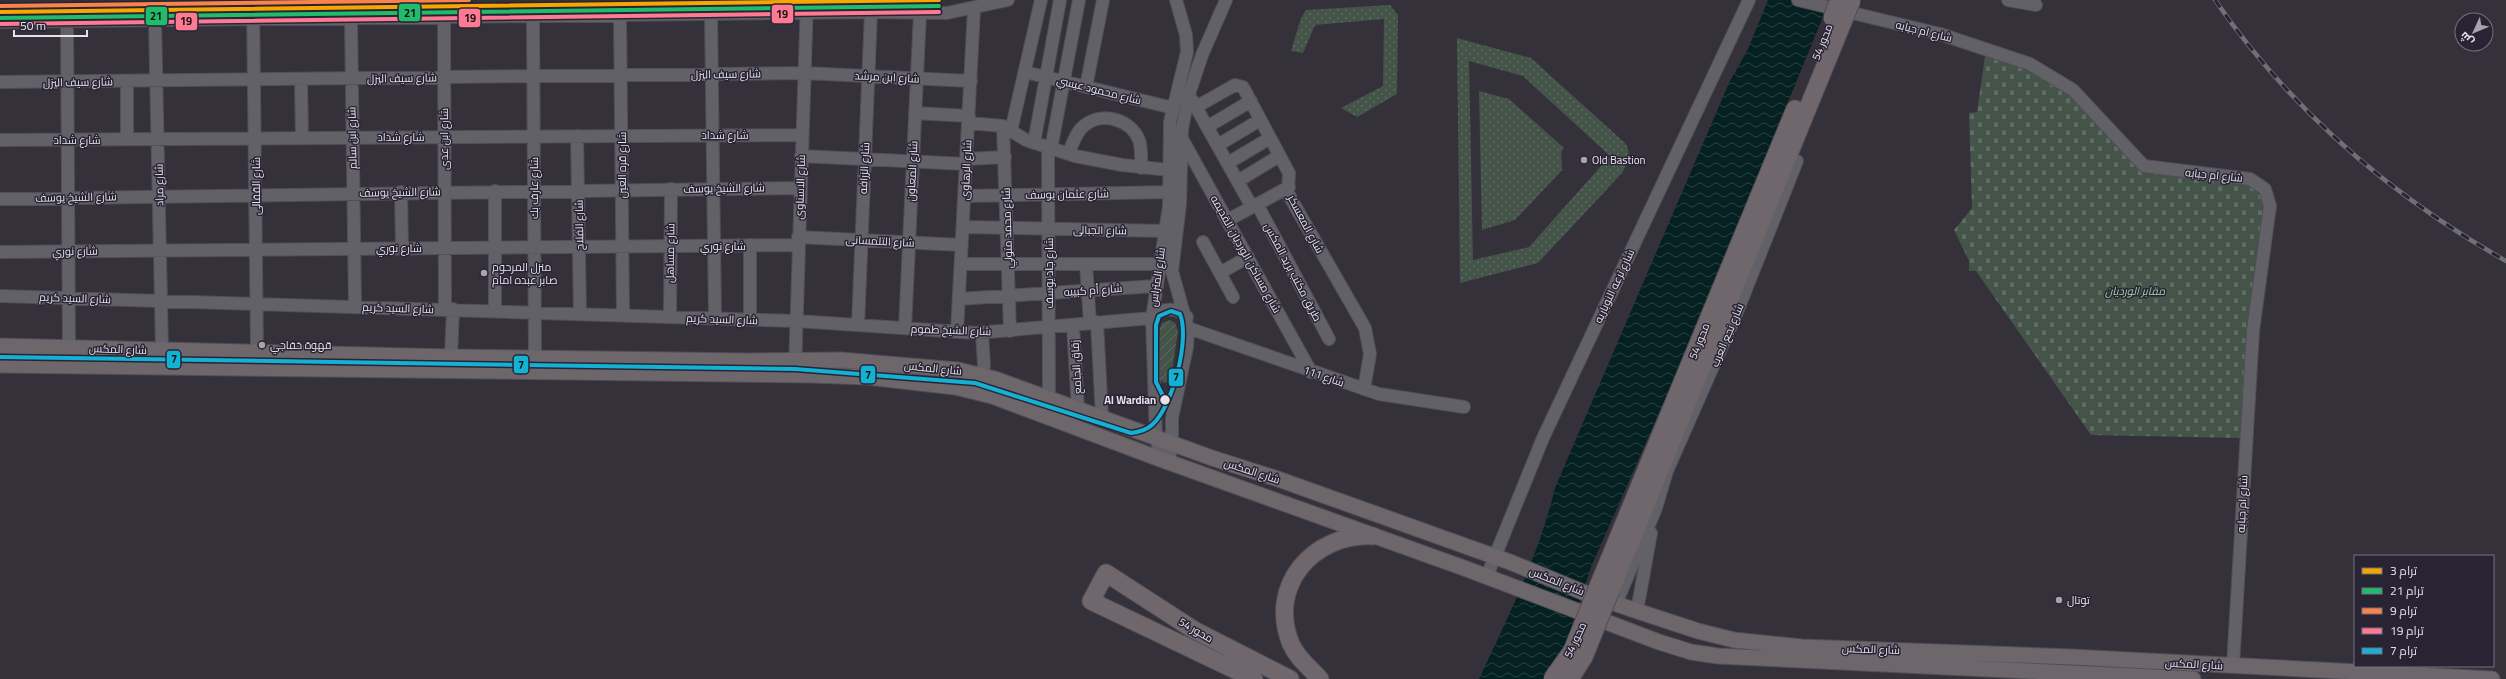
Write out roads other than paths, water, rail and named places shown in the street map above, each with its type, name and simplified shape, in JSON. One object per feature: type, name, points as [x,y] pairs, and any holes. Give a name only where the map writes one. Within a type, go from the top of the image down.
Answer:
[{"type":"highway","name":"محور 54","points":[[1570,679],[1584,657],[1834,12],[1852,0]]},
{"type":"highway","points":[[1320,679],[1298,656],[1288,635],[1285,612],[1288,589],[1306,560],[1324,546],[1349,537],[1373,536]]},
{"type":"highway","name":"محور 54","points":[[1254,679],[1091,601],[1106,573],[1194,630],[1290,679]]},
{"type":"highway","name":"محور 54","points":[[1552,679],[1572,651],[1609,592]]},
{"type":"main road","name":"شارع المكس","points":[[0,346],[534,358],[795,367],[955,387],[979,393],[1167,462],[1487,576],[1578,612],[1659,642],[1691,652],[1894,665],[2193,679]]},
{"type":"main road","name":"شارع المكس","points":[[0,365],[795,367],[865,362],[958,370],[983,376],[1156,438],[1278,479],[1510,562],[1585,593],[1609,592],[1637,611],[1698,631],[1752,643],[2492,679]]},
{"type":"main road","points":[[1272,499],[1278,479]]},
{"type":"main road","points":[[1893,649],[1894,665]]},
{"type":"street","name":"شارع القفالى","points":[[253,0],[256,138],[257,352]]},
{"type":"street","name":"شارع الاسناوى","points":[[795,367],[806,0]]},
{"type":"street","points":[[0,22],[620,16],[806,12],[947,13],[974,9],[1008,0]]},
{"type":"street","name":"شارع محمد متولي","points":[[1010,331],[1005,157],[1007,128],[1024,72],[1041,0]]},
{"type":"street","points":[[1034,143],[1060,0]]},
{"type":"street","name":"شارع جاد يوسف","points":[[1050,399],[1048,194],[1050,149],[1079,0]]},
{"type":"street","points":[[1086,87],[1103,0]]},
{"type":"street","name":"شارع المتراس","points":[[1167,462],[1160,453],[1156,438],[1152,318],[1158,264],[1165,231],[1170,192],[1168,138],[1173,108],[1186,52],[1186,36],[1176,0]]},
{"type":"street","name":"شارع المتراس","points":[[1167,462],[1172,443],[1172,418],[1187,347],[1187,322],[1176,288],[1172,266],[1180,204],[1181,136],[1189,94],[1202,55],[1226,0]]},
{"type":"street","name":"شارع ترعه النوباريه","points":[[1487,576],[1543,438],[1698,105],[1749,0]]},
{"type":"street","name":"شارع ام جبابه","points":[[1798,0],[1834,12],[1940,34],[2030,64],[2073,90],[2144,166],[2250,179],[2265,189],[2270,206],[2252,331],[2233,666]]},
{"type":"street","points":[[2008,0],[2036,5]]},
{"type":"street","name":"شارع الرهاوى","points":[[957,332],[974,9]]},
{"type":"street","name":"شارع الزرافه","points":[[858,325],[871,12]]},
{"type":"street","name":"شارع المعاون","points":[[905,328],[920,13]]},
{"type":"street","points":[[711,14],[715,318]]},
{"type":"street","name":"شارع قره العين","points":[[620,16],[623,315]]},
{"type":"street","name":"شارع عارف بك","points":[[533,17],[534,358]]},
{"type":"street","name":"شارع ابن سالم","points":[[351,18],[355,306]]},
{"type":"street","name":"شارع ابن عدى","points":[[444,18],[444,248],[451,357]]},
{"type":"street","name":"شارع مراد","points":[[155,21],[162,350]]},
{"type":"street","points":[[67,22],[69,348]]},
{"type":"street","points":[[1186,52],[1202,55]]},
{"type":"street","name":"شارع محمود عيسي","points":[[1024,72],[1173,108]]},
{"type":"street","name":"شارع ابن مرشد","points":[[804,73],[971,81]]},
{"type":"street","name":"شارع سيف اليزل","points":[[0,82],[804,73]]},
{"type":"street","points":[[301,79],[302,138]]},
{"type":"street","points":[[127,81],[127,139]]},
{"type":"street","name":"شارع المعسكر","points":[[1196,106],[1238,85],[1243,87],[1290,177],[1288,187],[1291,199],[1365,328],[1370,354],[1364,389]]},
{"type":"street","name":"طريق مكتب بريد المكس","points":[[1189,94],[1238,180],[1255,205],[1329,339]]},
{"type":"street","points":[[1208,127],[1251,102]]},
{"type":"street","points":[[915,113],[968,120],[1007,128],[1034,143],[1068,154],[1141,168],[1169,170]]},
{"type":"street","points":[[1068,154],[1078,133],[1084,125],[1105,118],[1115,119],[1125,124],[1139,140],[1141,168]]},
{"type":"street","points":[[1218,145],[1260,120]]},
{"type":"street","name":"شارع شداد","points":[[0,140],[802,134]]},
{"type":"street","name":"شارع الفلاح","points":[[577,136],[580,314]]},
{"type":"street","name":"شارع مساكن الورديان القديمه","points":[[1181,136],[1311,372]]},
{"type":"street","points":[[1228,163],[1270,138]]},
{"type":"street","points":[[801,156],[966,162],[1005,157]]},
{"type":"street","points":[[1238,180],[1279,156]]},
{"type":"street","name":"شارع نجع العرب","points":[[1637,611],[1656,508],[1667,471],[1731,326],[1797,161]]},
{"type":"street","points":[[1228,220],[1288,187]]},
{"type":"street","name":"شارع الشيخ يوسف","points":[[0,199],[353,192],[800,188]]},
{"type":"street","name":"شارع مساهل","points":[[670,317],[671,189]]},
{"type":"street","points":[[495,191],[495,311]]},
{"type":"street","points":[[401,192],[402,248]]},
{"type":"street","name":"شارع عثمان يوسف","points":[[964,196],[1170,192]]},
{"type":"street","name":"شارع الجبالى","points":[[963,227],[1165,231]]},
{"type":"street","name":"شارع التلمسانى","points":[[798,241],[861,240],[962,245]]},
{"type":"street","name":"شارع نوري","points":[[0,252],[714,246],[798,241]]},
{"type":"street","points":[[1203,242],[1233,297]]},
{"type":"street","points":[[750,245],[750,320]]},
{"type":"street","points":[[1220,273],[1248,257]]},
{"type":"street","points":[[961,264],[1158,264]]},
{"type":"street","points":[[1086,264],[1102,418]]},
{"type":"street","name":"شارع أم كبيبه","points":[[959,299],[1155,286]]},
{"type":"street","name":"شارع السيد كريم","points":[[0,296],[797,321]]},
{"type":"street","name":"شارع 111","points":[[1152,318],[1161,311],[1169,309],[1181,312],[1187,322],[1311,372],[1364,389],[1406,399],[1464,407]]},
{"type":"street","name":"شارع الشيخ طموم","points":[[797,321],[982,333],[1152,318]]},
{"type":"street","name":"زقاق الجامع","points":[[1073,325],[1078,409]]},
{"type":"street","points":[[979,393],[983,376],[982,333]]},
{"type":"street","name":"شارع نجع العرب","points":[[1609,592],[1656,508]]},
{"type":"water","points":[[1768,0],[1830,0],[1674,379],[1591,567],[1555,679],[1479,679],[1532,562],[1555,488],[1729,83],[1748,49]]},
{"type":"railway","points":[[2215,0],[2244,40],[2276,78],[2346,147],[2383,179],[2423,208],[2464,236],[2506,261]]},
{"type":"tram line","name":"9","points":[[0,6],[469,0]]},
{"type":"tram line","name":"3","points":[[0,12],[939,0]]},
{"type":"tram line","name":"21","points":[[0,18],[939,6]]},
{"type":"tram line","name":"19","points":[[0,24],[939,12]]},
{"type":"tram line","name":"7","points":[[0,357],[795,369],[975,383],[1131,433],[1148,428],[1153,424],[1160,415],[1173,387],[1181,355],[1183,325],[1180,314],[1171,311],[1159,316],[1156,325],[1156,382],[1165,400]]},
{"type":"place","name":"Old Bastion","points":[[1584,160]]},
{"type":"place","name":"منزل المرحوم صابر عبده امام","points":[[484,273]]},
{"type":"place","name":"قهوة خفاجي","points":[[262,345]]},
{"type":"place","name":"Al Wardian","points":[[1165,400]]},
{"type":"place","name":"توتال","points":[[2059,600]]},
{"type":"park label","name":"مقابر الورديان","points":[[2135,291]]}]
